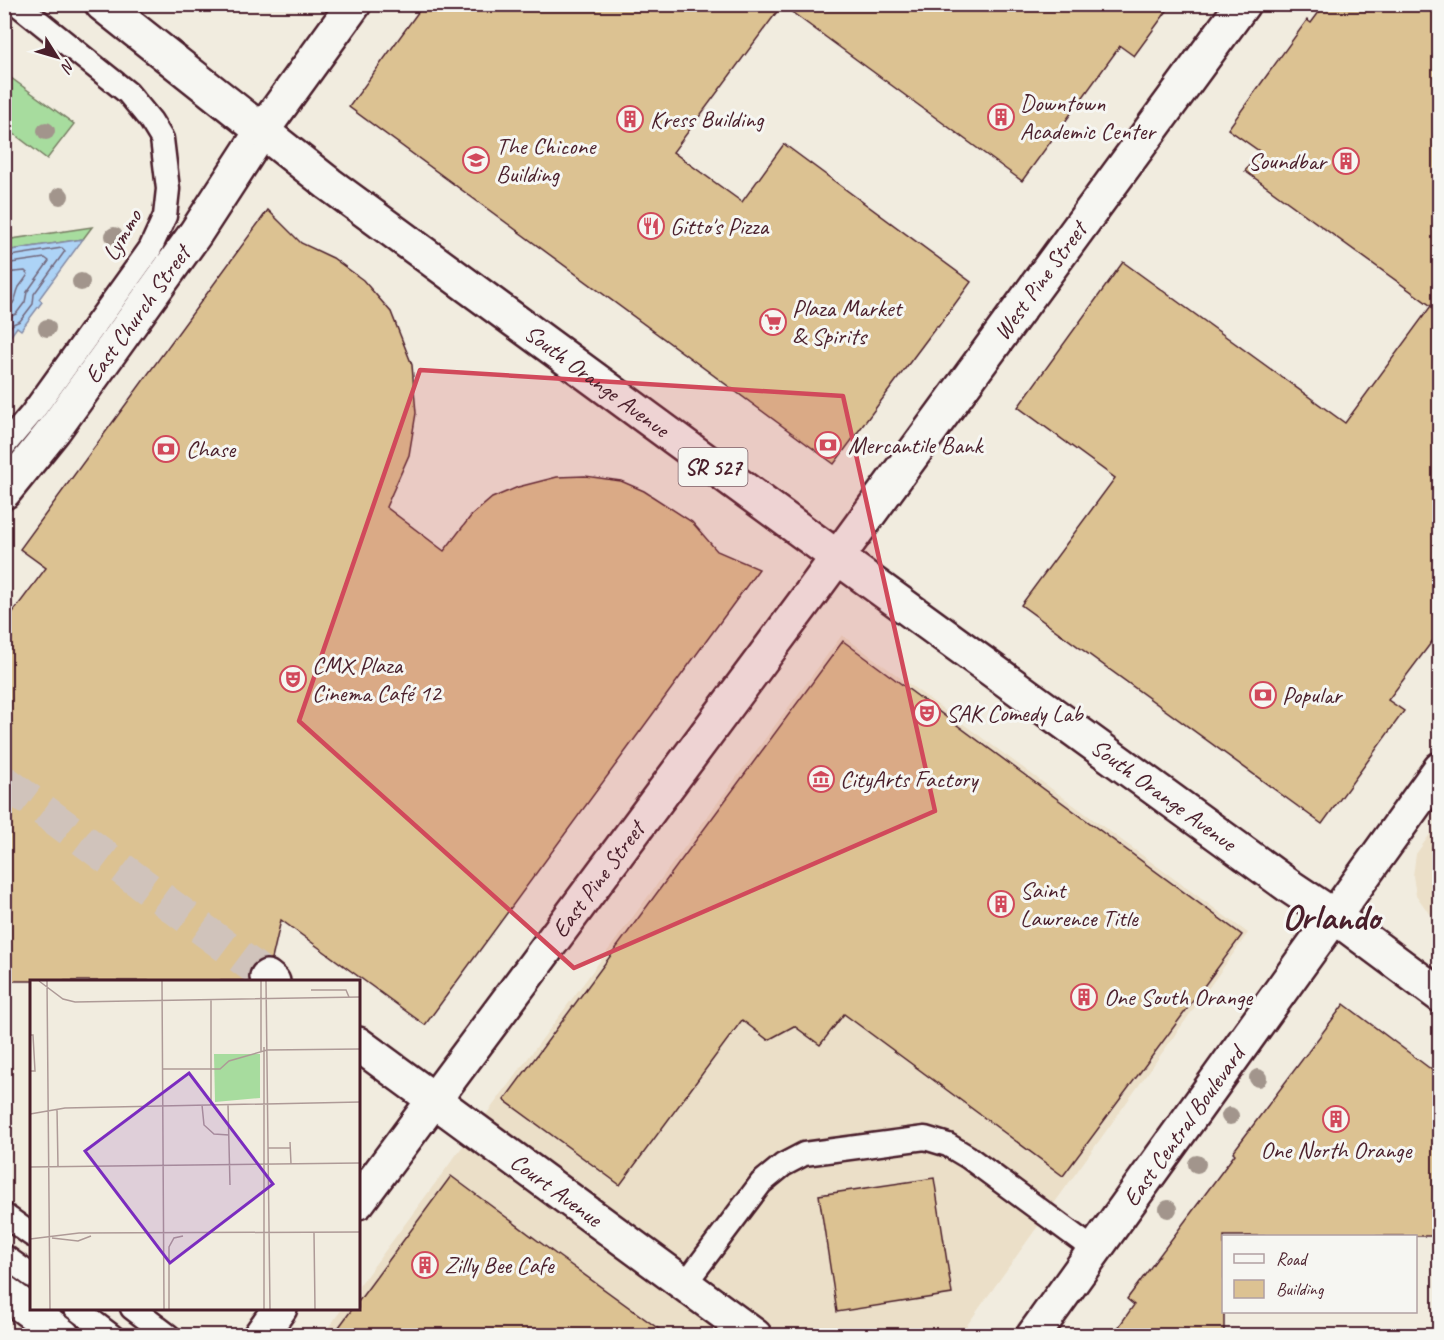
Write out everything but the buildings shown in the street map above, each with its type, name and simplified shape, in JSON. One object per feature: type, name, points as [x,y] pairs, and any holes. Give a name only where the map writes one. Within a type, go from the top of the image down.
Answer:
[{"type":"street","name":"South Orange Avenue","points":[[102,4],[329,184],[837,557],[1289,886],[1334,916]]},
{"type":"street","name":"East Church Street","points":[[4,492],[54,430],[195,234],[262,130],[354,4]]},
{"type":"street","name":"West Pine Street","points":[[837,557],[1243,4]]},
{"type":"street","name":"East Pine Street","points":[[360,1200],[837,557]]},
{"type":"street","name":"East Central Boulevard","points":[[1043,1332],[1094,1250],[1440,770]]},
{"type":"street","name":"SR 527","points":[[1334,916],[1440,995]]},
{"type":"street","name":"Court Avenue","points":[[360,1046],[755,1335]]},
{"type":"street","points":[[4,1292],[63,1335]]},
{"type":"street","points":[[260,1335],[279,1310]]},
{"type":"lane","name":"Lymmo","points":[[4,446],[32,413],[150,249],[165,216],[168,189],[162,139],[151,121],[128,93],[17,4]]},
{"type":"lane","points":[[685,1284],[761,1184],[783,1165],[804,1154],[925,1138],[948,1145],[968,1157],[1094,1250]]},
{"type":"lane","points":[[4,1215],[30,1234]]},
{"type":"lane","points":[[4,1256],[30,1275]]},
{"type":"lane","points":[[78,1310],[111,1335]]},
{"type":"lane","points":[[135,1310],[169,1335]]},
{"type":"highlighted area","points":[[420,370],[843,396],[935,811],[574,968],[299,721]]},
{"type":"shaded area","points":[[842,635],[1248,933],[960,1335],[322,1336],[341,1310],[360,1310],[360,1285]]},
{"type":"shaded area","points":[[1439,822],[1439,921],[1428,912],[1416,895],[1413,876],[1416,854]]},
{"type":"green space","points":[[7,75],[74,124],[47,159],[5,127],[4,78]]},
{"type":"green space","points":[[92,227],[83,239],[5,251],[5,240]]},
{"type":"water","points":[[83,239],[39,299],[42,302],[21,330],[17,327],[5,344],[5,251]]},
{"type":"tunnel","points":[[4,781],[267,977]]},
{"type":"place","name":"Downtown Academic Center","points":[[1001,117]]},
{"type":"place","name":"Kress Building","points":[[630,119]]},
{"type":"place","name":"The Chicone Building","points":[[476,160]]},
{"type":"place","name":"Soundbar","points":[[1346,161]]},
{"type":"place","name":"Gitto's Pizza","points":[[651,226]]},
{"type":"place","name":"Plaza Market & Spirits","points":[[773,322]]},
{"type":"place","name":"Mercantile Bank","points":[[828,445]]},
{"type":"place","name":"Chase","points":[[166,449]]},
{"type":"place","name":"CMX Plaza Cinema Café 12","points":[[293,679]]},
{"type":"place","name":"Popular","points":[[1263,695]]},
{"type":"place","name":"SAK Comedy Lab","points":[[927,713]]},
{"type":"place","name":"CityArts Factory","points":[[821,779]]},
{"type":"place","name":"Saint Lawrence Title","points":[[1001,904]]},
{"type":"place","name":"One South Orange","points":[[1084,997]]},
{"type":"place","name":"One North Orange","points":[[1336,1119]]},
{"type":"place","name":"Zilly Bee Cafe","points":[[425,1265]]},
{"type":"district","name":"Orlando","points":[[1331,916]]}]
